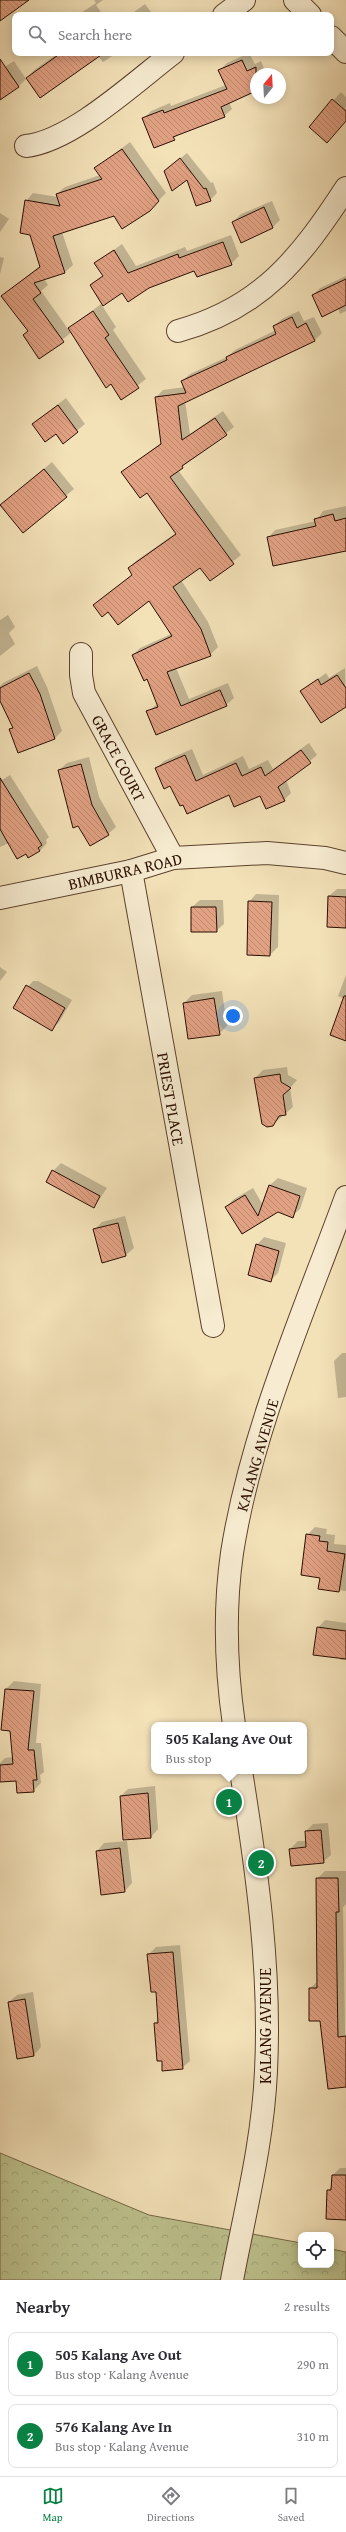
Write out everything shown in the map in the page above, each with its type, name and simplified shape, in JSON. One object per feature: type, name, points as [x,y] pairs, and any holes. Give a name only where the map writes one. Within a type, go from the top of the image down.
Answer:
[{"type":"street","points":[[228,12],[244,0]]},
{"type":"street","points":[[295,0],[307,12]]},
{"type":"street","points":[[334,39],[346,52]]},
{"type":"street","points":[[26,146],[41,144],[70,131],[169,56]]},
{"type":"street","points":[[178,331],[197,325],[232,309],[279,275],[311,241],[346,188]]},
{"type":"street","name":"GRACE COURT","points":[[81,654],[81,675],[84,693],[173,858]]},
{"type":"street","name":"BIMBURRA ROAD","points":[[0,898],[131,870],[173,858],[267,853],[325,858],[346,863]]},
{"type":"street","name":"PRIEST PLACE","points":[[131,870],[213,1326]]},
{"type":"street","name":"KALANG AVENUE","points":[[234,1722],[230,1696],[227,1612],[232,1554],[237,1525],[246,1486],[269,1408],[346,1196]]},
{"type":"street","name":"KALANG AVENUE","points":[[232,2280],[263,2113],[267,2036],[267,1991],[260,1897],[241,1774]]},
{"type":"green space","points":[[0,2153],[149,2215],[298,2242],[298,2268],[334,2268],[334,2250],[346,2252],[346,2280],[0,2280]]},
{"type":"building","points":[[0,0],[29,0],[12,12],[0,21]]},
{"type":"building","points":[[57,56],[100,56],[40,98],[26,78]]},
{"type":"building","points":[[0,59],[19,87],[0,100]]},
{"type":"building","points":[[242,60],[247,71],[250,70],[250,94],[221,107],[225,117],[173,137],[175,140],[154,148],[142,118],[163,110],[164,113],[227,89],[218,70]]},
{"type":"building","points":[[332,99],[346,111],[346,121],[327,143],[309,127]]},
{"type":"building","points":[[122,149],[159,201],[150,211],[122,229],[114,216],[53,236],[65,273],[34,283],[41,293],[33,299],[64,342],[39,359],[23,335],[28,331],[1,296],[40,267],[30,235],[20,233],[25,200],[60,206],[56,194],[102,179],[94,168]]},
{"type":"building","points":[[180,158],[204,189],[206,188],[211,201],[196,206],[187,180],[172,191],[164,171]]},
{"type":"building","points":[[264,207],[273,228],[241,243],[232,222]]},
{"type":"building","points":[[223,242],[232,265],[197,277],[194,271],[149,288],[128,302],[122,293],[103,306],[90,285],[103,276],[94,263],[114,250],[128,273],[178,254],[179,258]]},
{"type":"building","points":[[346,279],[346,305],[322,317],[312,295]]},
{"type":"building","points":[[93,311],[109,335],[105,338],[139,388],[121,400],[111,384],[106,388],[68,328]]},
{"type":"building","points":[[292,317],[297,328],[306,323],[315,341],[178,406],[182,440],[215,418],[227,435],[182,466],[183,468],[170,477],[234,564],[210,581],[200,568],[173,587],[201,629],[211,656],[167,672],[181,706],[220,690],[227,706],[156,735],[146,711],[158,707],[147,679],[144,681],[132,655],[172,636],[149,601],[118,625],[108,612],[102,617],[93,605],[132,575],[128,568],[176,534],[147,493],[140,498],[121,472],[161,444],[155,397],[186,393],[181,381],[227,360],[226,357],[276,334],[273,326]]},
{"type":"building","points":[[58,405],[78,432],[63,444],[56,434],[45,442],[32,424]]},
{"type":"building","points":[[44,469],[67,497],[23,533],[0,505]]},
{"type":"building","points":[[333,514],[335,521],[346,518],[346,551],[273,566],[267,537],[316,526],[314,519]]},
{"type":"building","points":[[29,673],[40,694],[55,739],[18,753],[9,729],[13,728],[0,701],[0,688]]},
{"type":"building","points":[[337,675],[346,688],[346,707],[321,723],[300,691],[318,679],[321,685]]},
{"type":"building","points":[[301,750],[311,763],[278,787],[285,801],[266,809],[260,796],[234,807],[229,795],[187,814],[183,805],[180,806],[170,786],[164,789],[155,768],[185,755],[196,781],[236,763],[242,776],[261,767],[265,776]]},
{"type":"building","points":[[81,764],[92,805],[109,835],[90,846],[78,826],[73,828],[58,770]]},
{"type":"building","points":[[0,778],[42,845],[38,848],[40,851],[28,858],[26,854],[17,859],[0,829]]},
{"type":"building","points":[[328,896],[346,897],[346,928],[327,927]]},
{"type":"building","points":[[248,901],[272,902],[270,956],[247,955]]},
{"type":"building","points":[[191,907],[216,907],[217,932],[191,932]]},
{"type":"building","points":[[26,985],[65,1008],[52,1031],[13,1008]]},
{"type":"building","points":[[344,996],[346,996],[346,1041],[330,1035]]},
{"type":"building","points":[[214,998],[220,1035],[188,1039],[183,1003]]},
{"type":"building","points":[[280,1074],[281,1082],[291,1088],[283,1095],[286,1115],[279,1116],[273,1126],[267,1127],[262,1124],[254,1078]]},
{"type":"building","points":[[52,1170],[100,1196],[94,1208],[46,1182]]},
{"type":"building","points":[[269,1185],[300,1196],[293,1218],[278,1212],[242,1234],[225,1207],[245,1195],[258,1216]]},
{"type":"building","points":[[118,1223],[126,1256],[102,1263],[93,1229]]},
{"type":"building","points":[[256,1244],[279,1251],[271,1282],[248,1275]]},
{"type":"building","points":[[306,1534],[320,1536],[319,1541],[328,1542],[327,1551],[345,1554],[339,1592],[318,1589],[320,1578],[301,1575]]},
{"type":"building","points":[[317,1627],[346,1631],[346,1659],[313,1655]]},
{"type":"building","points":[[5,1689],[34,1691],[28,1750],[34,1750],[37,1780],[33,1780],[34,1792],[17,1793],[16,1781],[0,1782],[0,1765],[13,1764],[10,1731],[1,1730]]},
{"type":"building","points":[[148,1793],[151,1838],[123,1840],[120,1796]]},
{"type":"building","points":[[321,1830],[324,1863],[291,1866],[289,1849],[306,1847],[305,1831]]},
{"type":"building","points":[[120,1848],[125,1892],[101,1895],[96,1851]]},
{"type":"building","points":[[316,1878],[338,1878],[339,1912],[336,1912],[338,2037],[346,2036],[346,2087],[328,2089],[320,2021],[309,2021],[309,1988],[317,1988]]},
{"type":"building","points":[[173,1952],[183,2069],[162,2071],[162,2061],[157,2061],[154,2023],[158,2023],[156,1992],[151,1992],[147,1954]]},
{"type":"building","points":[[25,1999],[34,2056],[17,2059],[8,2002]]},
{"type":"building","points":[[332,2175],[346,2175],[346,2220],[326,2219],[327,2190],[331,2190]]},
{"type":"place","name":"505 Kalang Ave Out","points":[[229,1802]]},
{"type":"place","name":"576 Kalang Ave In","points":[[261,1863]]}]
